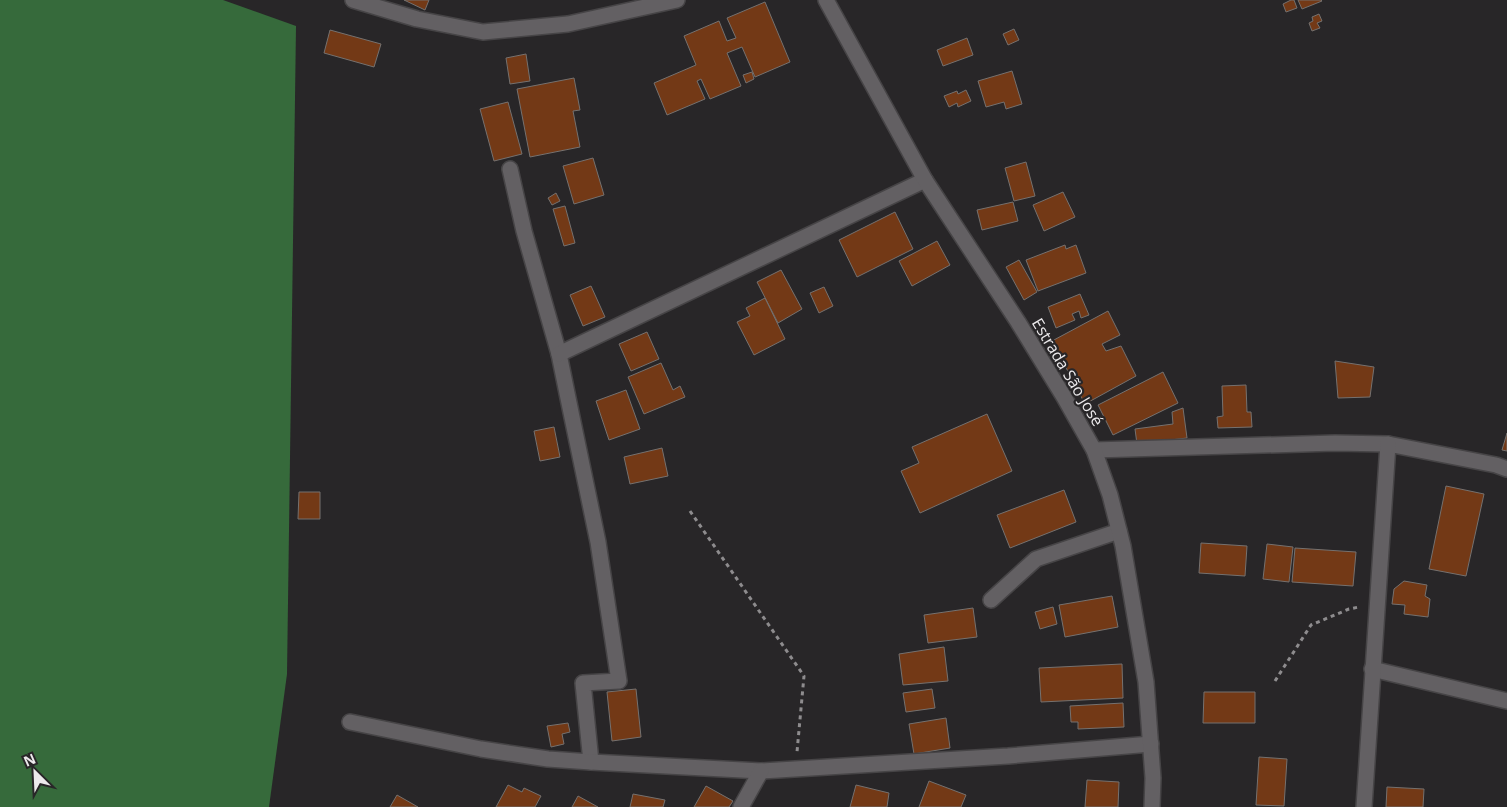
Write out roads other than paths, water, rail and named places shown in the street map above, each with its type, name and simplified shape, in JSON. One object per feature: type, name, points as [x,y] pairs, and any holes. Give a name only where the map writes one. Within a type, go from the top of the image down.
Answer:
[{"type":"street","points":[[353,0],[417,19],[483,32],[568,24],[677,0]]},
{"type":"street","name":"Estrada São José","points":[[826,0],[925,180],[1018,322],[1094,450],[1110,495],[1123,546],[1146,682],[1153,778],[1152,807]]},
{"type":"street","points":[[510,169],[524,231],[559,354],[598,542],[620,681],[584,684],[591,762]]},
{"type":"street","points":[[559,354],[925,180]]},
{"type":"street","points":[[1094,450],[1388,444],[1496,465],[1507,469]]},
{"type":"street","points":[[1364,807],[1388,444]]},
{"type":"street","points":[[991,600],[1036,559],[1119,531]]},
{"type":"street","points":[[1372,669],[1507,701]]},
{"type":"street","points":[[350,722],[481,749],[548,758],[761,771],[1008,756],[1151,744]]},
{"type":"street","points":[[741,807],[761,771]]}]
